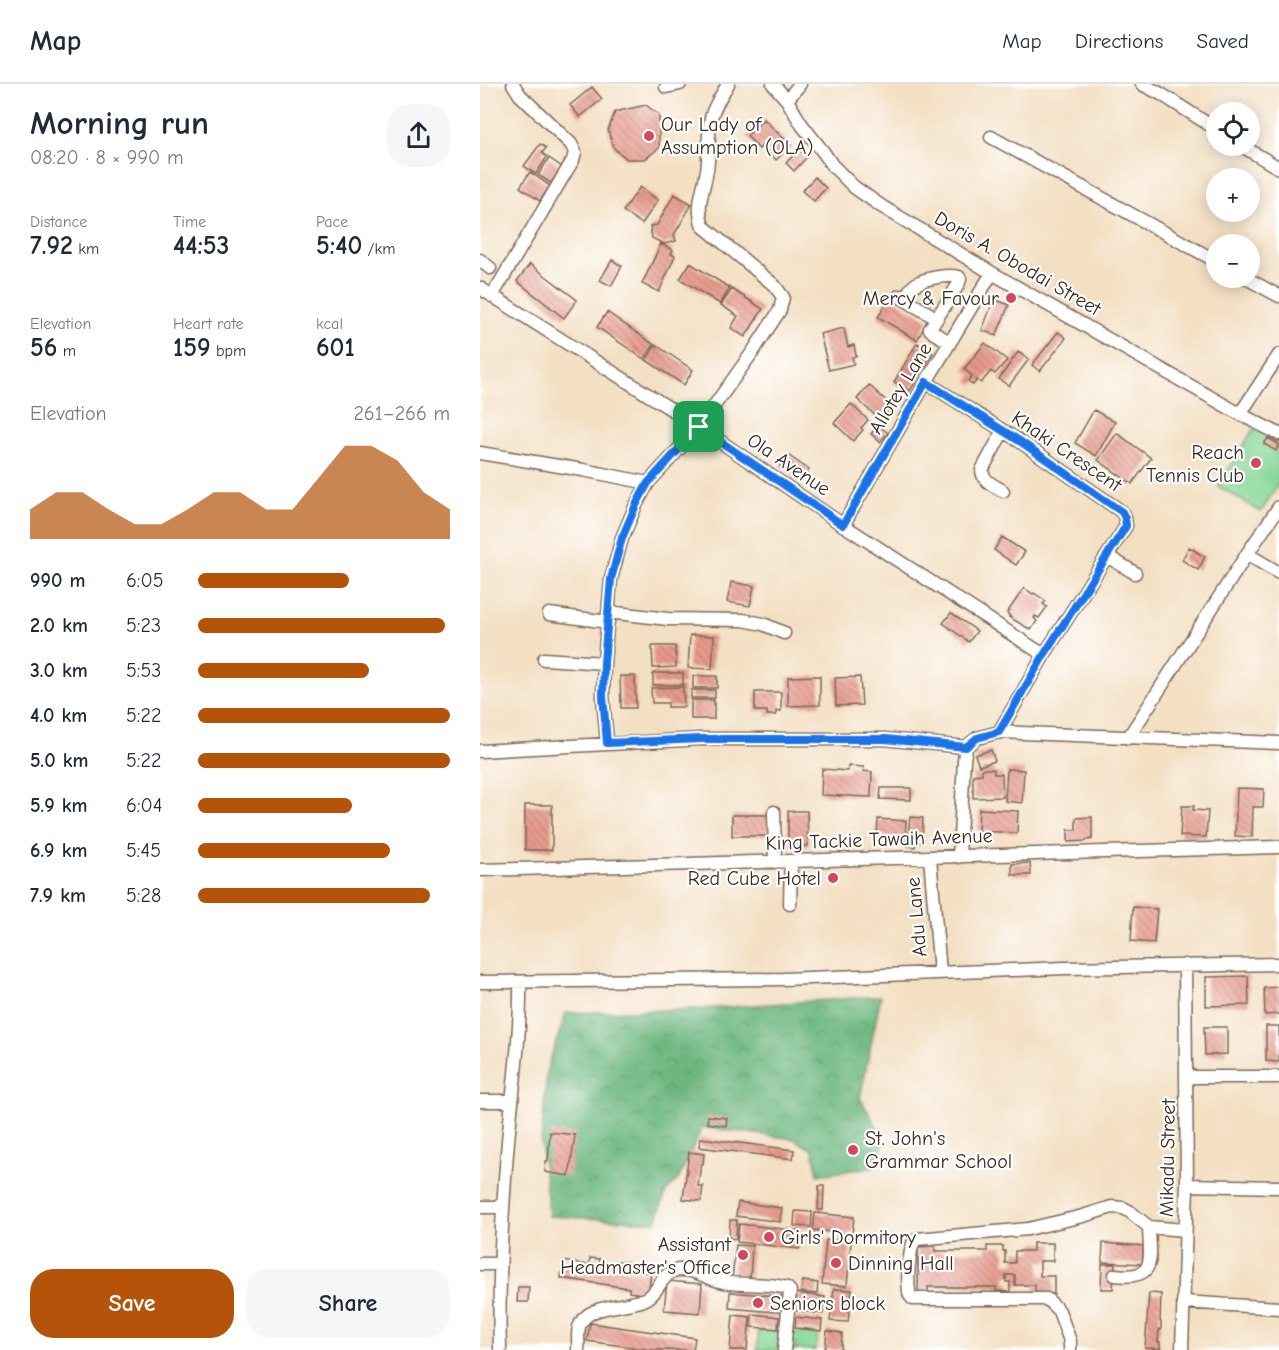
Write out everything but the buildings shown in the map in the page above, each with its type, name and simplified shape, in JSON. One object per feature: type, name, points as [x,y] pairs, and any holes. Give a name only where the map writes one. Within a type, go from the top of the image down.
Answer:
[{"type":"street","points":[[492,296],[575,152],[571,144],[520,95],[513,84]]},
{"type":"street","points":[[666,87],[680,84]]},
{"type":"street","points":[[607,743],[603,696],[604,663],[611,579],[622,538],[648,483],[699,427],[765,334],[780,310],[783,297],[774,285],[703,226],[699,216],[707,171],[711,117],[728,84]]},
{"type":"street","name":"Doris A. Obodai Street","points":[[772,84],[787,100],[802,125],[832,165],[854,187],[881,206],[993,273],[1279,434]]},
{"type":"street","points":[[787,100],[800,84]]},
{"type":"street","points":[[1142,84],[1206,123]]},
{"type":"street","points":[[991,137],[1206,255]]},
{"type":"street","points":[[1259,156],[1279,168]]},
{"type":"street","points":[[480,260],[490,268]]},
{"type":"street","name":"Allotey Lane","points":[[843,525],[926,382],[993,273]]},
{"type":"street","points":[[936,318],[900,297],[923,281],[947,276],[959,277],[958,285],[931,326],[931,331],[950,342]]},
{"type":"street","points":[[1260,286],[1279,296]]},
{"type":"street","name":"Ola Avenue","points":[[480,288],[699,427],[843,525],[1044,655]]},
{"type":"street","points":[[1240,414],[1279,355]]},
{"type":"street","name":"Khaki Crescent","points":[[926,382],[1122,512],[1125,518],[1126,526],[1044,655],[999,732]]},
{"type":"street","points":[[1003,431],[982,470],[985,479],[1003,491]]},
{"type":"street","points":[[480,453],[648,483]]},
{"type":"street","points":[[1128,738],[1279,507]]},
{"type":"street","points":[[1247,554],[1279,573]]},
{"type":"street","points":[[1107,556],[1135,573]]},
{"type":"street","points":[[549,614],[743,620],[763,624],[784,633]]},
{"type":"street","points":[[544,659],[604,663]]},
{"type":"street","points":[[959,857],[964,760],[966,747],[977,738],[999,732],[1279,743]]},
{"type":"street","points":[[480,751],[701,739],[885,739],[966,747]]},
{"type":"street","points":[[774,812],[775,862]]},
{"type":"street","name":"King Tackie Tawaih Avenue","points":[[480,870],[1279,847]]},
{"type":"street","name":"Adu Lane","points":[[930,858],[940,972]]},
{"type":"street","points":[[790,904],[791,861]]},
{"type":"street","points":[[480,982],[783,979],[940,972],[1279,964]]},
{"type":"street","name":"Mikadu Street","points":[[1182,1350],[1187,1185],[1185,966]]},
{"type":"street","points":[[500,1350],[502,1207],[521,1015],[520,982]]},
{"type":"street","points":[[1187,1077],[1279,1077]]},
{"type":"street","points":[[480,1101],[512,1101]]},
{"type":"street","points":[[1187,1185],[1279,1188]]},
{"type":"street","points":[[480,1207],[502,1207]]},
{"type":"street","points":[[1070,1350],[1070,1341],[1059,1311],[1047,1299],[913,1299],[909,1293],[914,1241],[1028,1229],[1112,1207],[1129,1211],[1149,1227],[1185,1230]]},
{"type":"street","points":[[1115,1275],[1136,1276],[1147,1268],[1149,1227]]},
{"type":"street","points":[[480,1264],[500,1264]]},
{"type":"street","points":[[578,1350],[579,1328],[583,1320],[598,1310],[650,1297],[669,1274],[679,1270],[723,1282],[787,1288],[790,1291],[784,1350]]},
{"type":"street","points":[[1183,1302],[1279,1308]]},
{"type":"green space","name":"Reach Tennis Club","points":[[1254,428],[1279,443],[1279,483],[1261,512],[1218,486]]},
{"type":"green space","points":[[881,996],[860,1098],[885,1141],[874,1167],[818,1175],[813,1150],[794,1139],[702,1127],[679,1178],[666,1192],[656,1222],[549,1216],[541,1144],[547,1069],[566,1013],[701,1009]]},
{"type":"green space","points":[[759,1330],[780,1332],[779,1350],[757,1350]]},
{"type":"green space","points":[[792,1332],[818,1334],[816,1350],[790,1350],[790,1348],[796,1348],[796,1344],[791,1343]]},
{"type":"place","name":"Our Lady of Assumption (OLA)","points":[[649,136]]},
{"type":"place","name":"Mercy & Favour","points":[[1011,298]]},
{"type":"place","name":"Reach Tennis Club","points":[[1256,463]]},
{"type":"place","name":"Red Cube Hotel","points":[[833,878]]},
{"type":"place","name":"St. John's Grammar School","points":[[853,1150]]},
{"type":"place","name":"Girls' Dormitory","points":[[769,1237]]},
{"type":"place","name":"Assistant Headmaster's Office","points":[[743,1255]]},
{"type":"place","name":"Dinning Hall","points":[[836,1263]]},
{"type":"place","name":"Seniors block","points":[[758,1303]]},
{"type":"route","points":[[926,382],[1021,442],[1122,512],[1126,526],[1044,655],[999,732],[977,738],[966,747],[885,739],[701,739],[607,743],[603,696],[604,663],[611,579],[622,538],[648,483],[699,427],[843,525],[926,382]]}]
